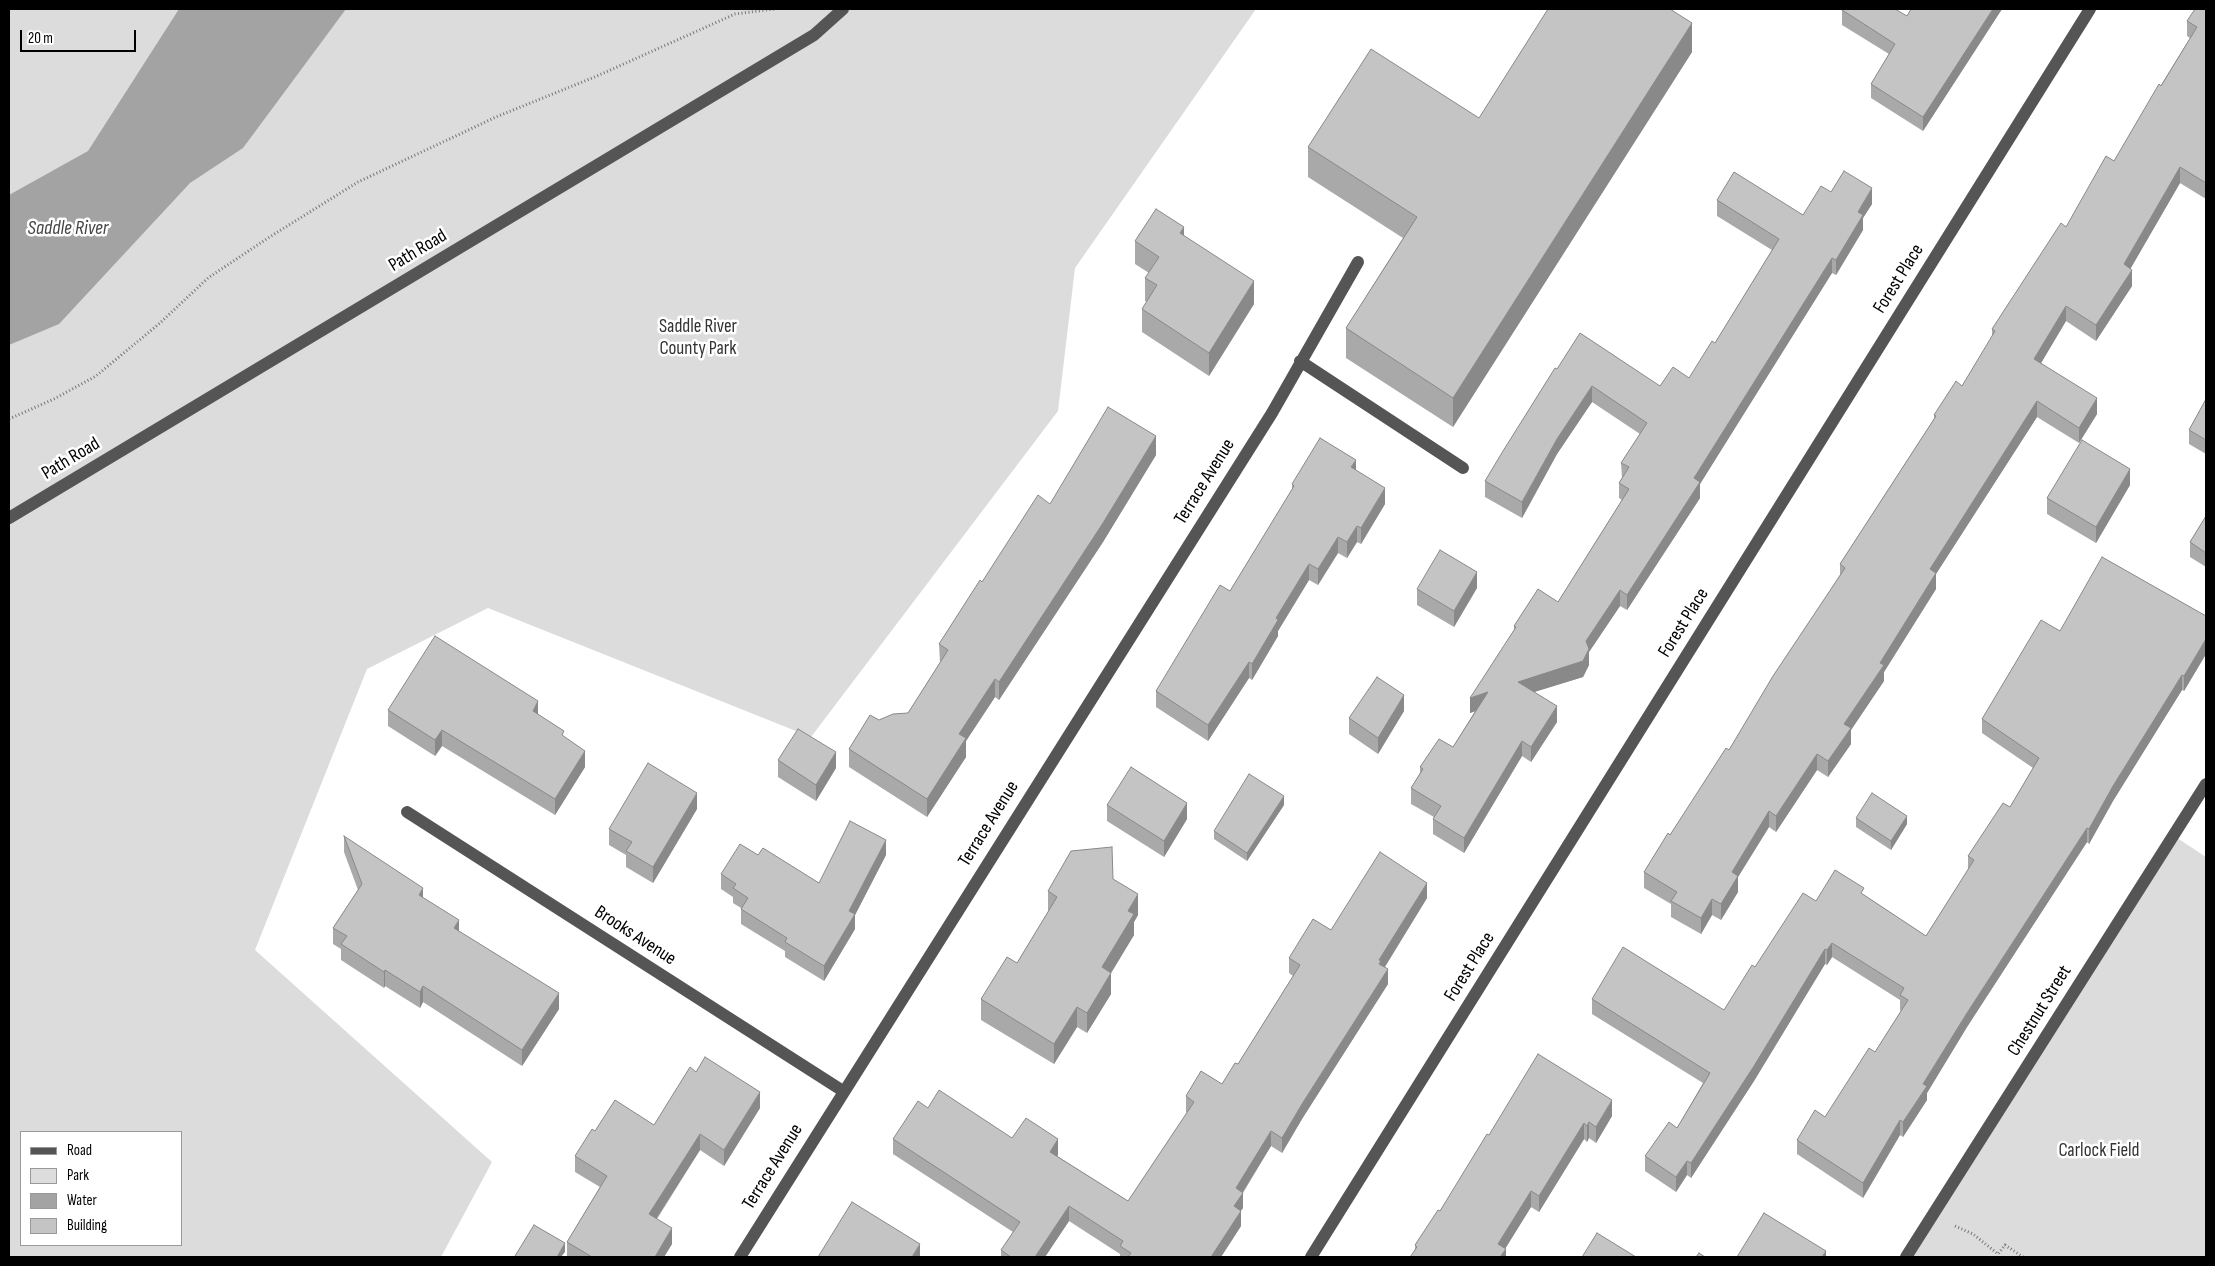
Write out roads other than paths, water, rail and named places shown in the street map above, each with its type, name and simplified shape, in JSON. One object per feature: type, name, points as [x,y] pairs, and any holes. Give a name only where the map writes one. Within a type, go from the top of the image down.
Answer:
[{"type":"street","name":"Path Road","points":[[9,518],[814,35],[843,9]]},
{"type":"street","name":"Forest Place","points":[[1311,1257],[2090,9]]},
{"type":"street","name":"Terrace Avenue","points":[[740,1257],[1272,413],[1358,262]]},
{"type":"street","points":[[1300,361],[1463,468]]},
{"type":"street","name":"Chestnut Street","points":[[1906,1257],[2206,784]]},
{"type":"street","name":"Brooks Avenue","points":[[407,812],[843,1091]]},
{"type":"water","name":"Saddle River","points":[[179,9],[346,9],[243,148],[190,183],[59,324],[9,345],[9,195],[88,151]]},
{"type":"park label","name":"Saddle River County Park","points":[[698,338]]},
{"type":"park label","name":"Carlock Field","points":[[2099,1151]]}]
